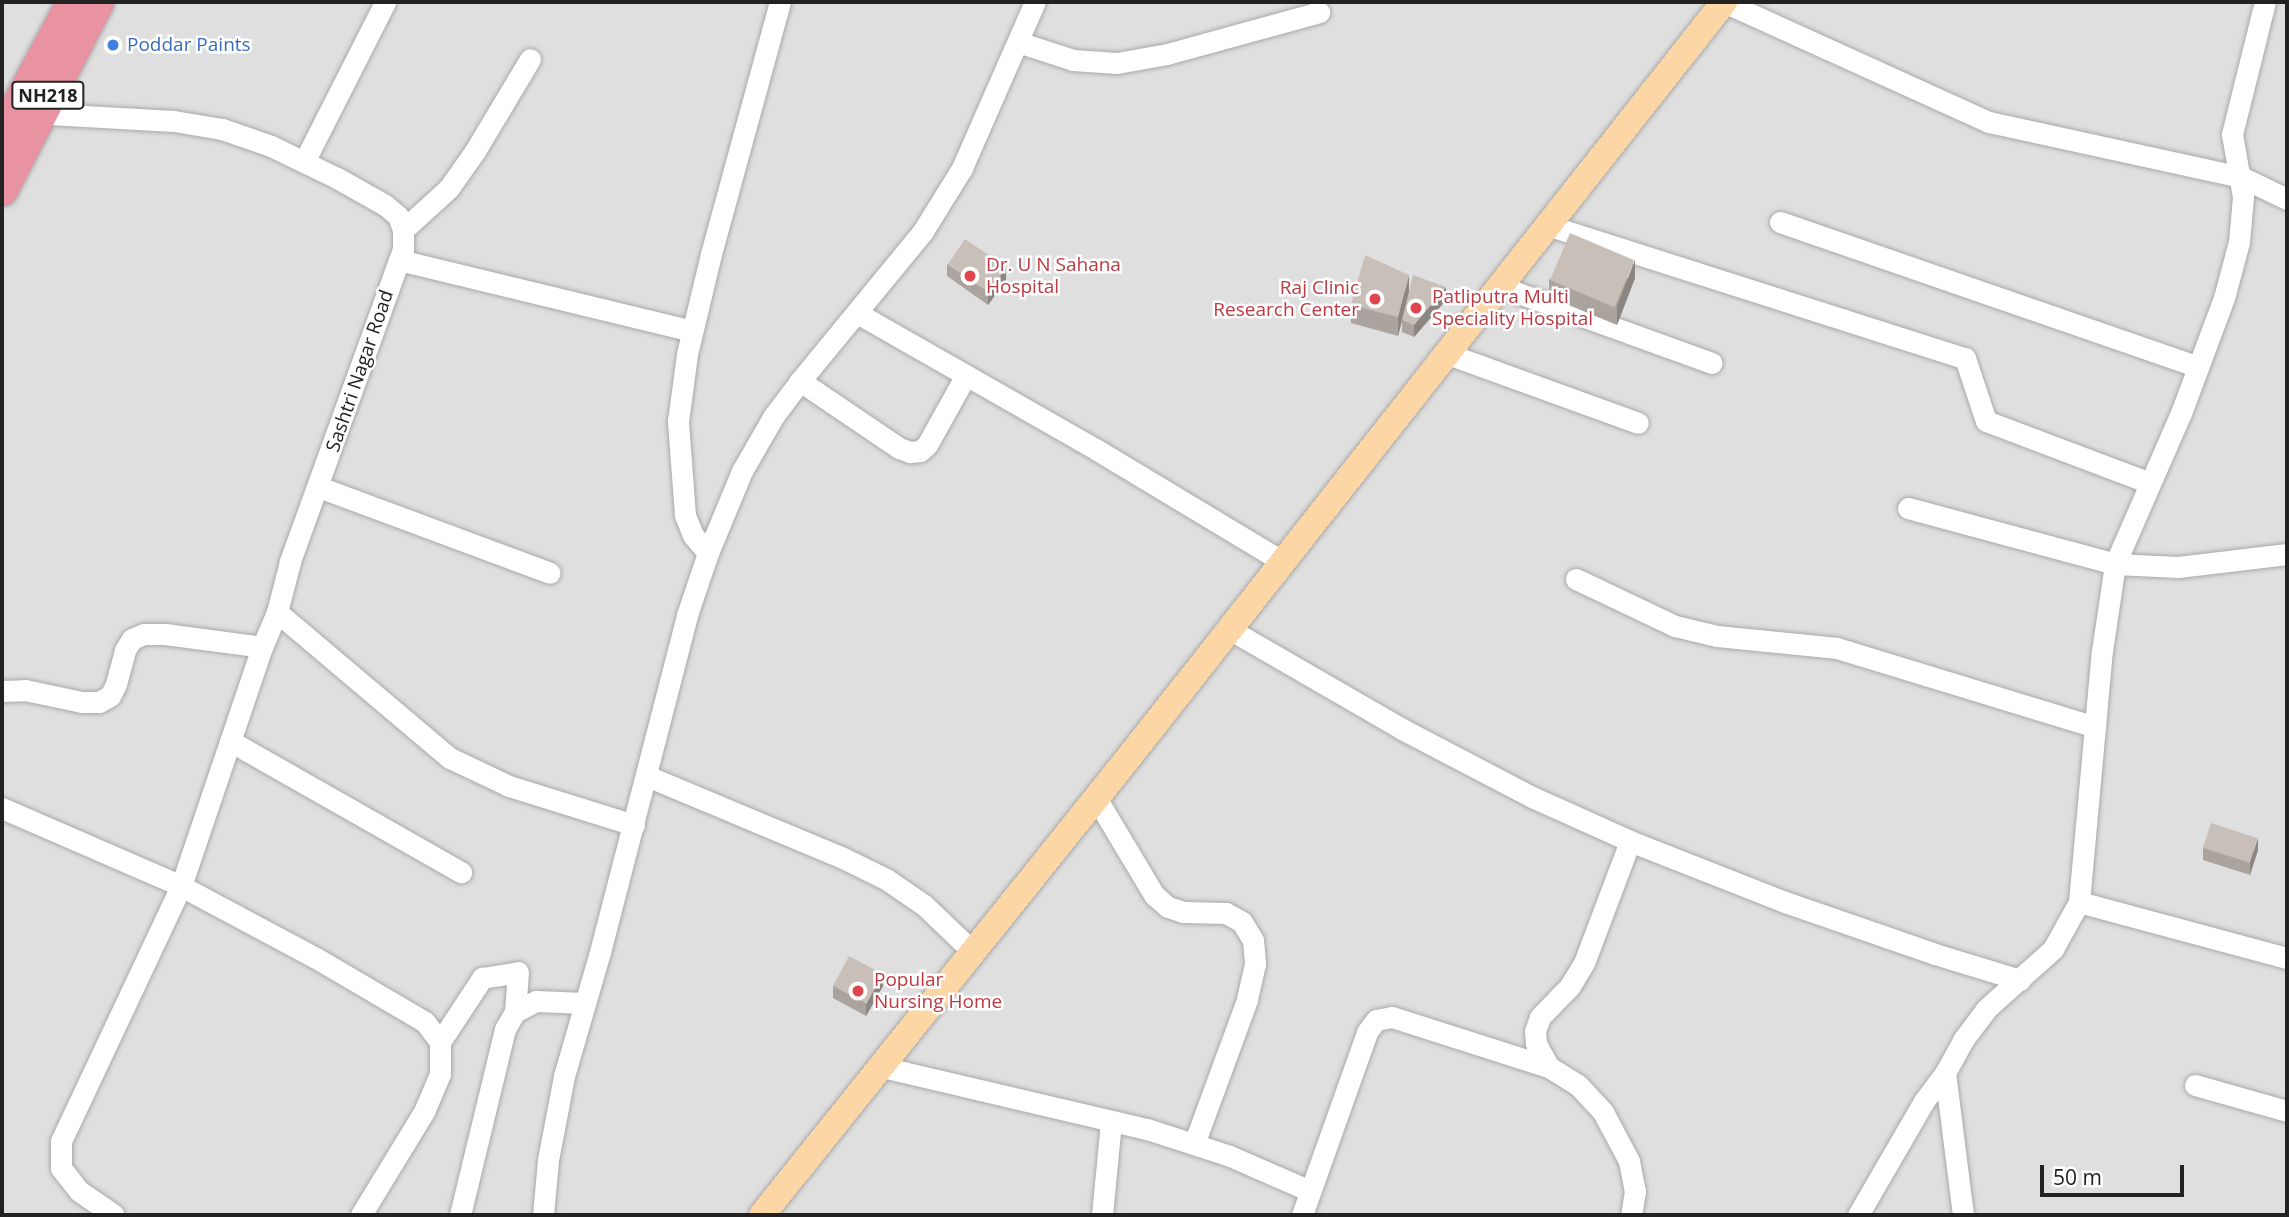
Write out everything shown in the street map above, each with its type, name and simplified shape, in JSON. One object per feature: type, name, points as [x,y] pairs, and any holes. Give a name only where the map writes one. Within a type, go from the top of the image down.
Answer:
[{"type":"highway","name":"NH218","points":[[2,190],[14,117],[74,2]]},
{"type":"highway","name":"NH218","points":[[14,117],[98,2]]},
{"type":"main road","points":[[762,1215],[878,1066],[1096,798],[1724,2]]},
{"type":"street","points":[[305,160],[385,2]]},
{"type":"street","points":[[708,553],[693,535],[681,485],[678,421],[692,331],[780,2]]},
{"type":"street","points":[[543,1215],[548,1160],[562,1088],[647,776],[687,615],[708,553],[742,471],[773,417],[923,231],[962,168],[1035,2]]},
{"type":"street","points":[[1724,2],[1989,122],[2241,177],[2287,199]]},
{"type":"street","points":[[1858,1215],[1963,1040],[1986,1009],[2053,949],[2079,902],[2095,727],[2115,564],[2198,367],[2224,298],[2239,242],[2241,177],[2232,134],[2264,2]]},
{"type":"street","points":[[1018,42],[1073,60],[1117,63],[1167,54],[1319,12]]},
{"type":"street","points":[[14,117],[174,121],[222,129],[305,160],[384,205],[398,216],[403,230],[449,188],[475,151],[530,59]]},
{"type":"street","points":[[1780,222],[2198,367]]},
{"type":"street","points":[[1547,225],[1965,358],[1986,421],[2150,483]]},
{"type":"street","name":"Sashtri Nagar Road","points":[[114,1215],[79,1191],[61,1168],[61,1141],[181,886],[262,647],[277,612],[290,562],[403,249],[403,230]]},
{"type":"street","points":[[399,260],[692,331]]},
{"type":"street","points":[[1499,286],[1712,363]]},
{"type":"street","points":[[857,313],[1282,561]]},
{"type":"street","points":[[1445,353],[1638,423]]},
{"type":"street","points":[[800,381],[898,448],[910,452],[920,451],[927,445],[966,376]]},
{"type":"street","points":[[319,487],[550,573]]},
{"type":"street","points":[[1908,508],[2115,564],[2178,567],[2287,554]]},
{"type":"street","points":[[1576,579],[1675,626],[1717,636],[1837,648],[2095,727]]},
{"type":"street","points":[[277,612],[450,758],[509,786],[634,825]]},
{"type":"street","points":[[1229,629],[1402,729],[1532,797],[1630,841],[1785,902],[1935,954],[2020,980]]},
{"type":"street","points":[[2,691],[25,690],[82,702],[99,702],[110,696],[125,650],[132,639],[144,634],[165,634],[262,647]]},
{"type":"street","points":[[230,741],[461,872]]},
{"type":"street","points":[[647,776],[841,857],[886,879],[924,905],[972,951]]},
{"type":"street","points":[[1096,798],[1154,895],[1167,907],[1183,912],[1226,914],[1242,922],[1253,940],[1255,964],[1247,1000],[1194,1144]]},
{"type":"street","points":[[2,808],[181,886],[316,958],[425,1022],[440,1042]]},
{"type":"street","points":[[1549,1067],[1536,1044],[1535,1031],[1540,1017],[1570,986],[1584,963],[1630,841]]},
{"type":"street","points":[[2079,902],[2287,958]]},
{"type":"street","points":[[361,1215],[425,1110],[440,1074],[440,1042],[482,978],[518,972],[515,1012],[505,1029],[460,1215]]},
{"type":"street","points":[[515,1012],[536,1001],[585,1003]]},
{"type":"street","points":[[1301,1215],[1367,1032],[1376,1020],[1392,1017],[1549,1067],[1578,1085],[1603,1112],[1629,1161],[1635,1191],[1631,1215]]},
{"type":"street","points":[[878,1066],[1111,1121],[1194,1144],[1230,1156],[1310,1191]]},
{"type":"street","points":[[1945,1073],[1963,1215]]},
{"type":"street","points":[[2195,1085],[2287,1111]]},
{"type":"street","points":[[1102,1215],[1111,1121]]},
{"type":"shaded area","points":[[2,2],[2287,2],[2287,1215],[2,1215]]},
{"type":"building","points":[[1570,233],[1634,260],[1615,307],[1550,280]]},
{"type":"building","points":[[965,239],[1006,267],[989,293],[948,265]]},
{"type":"building","points":[[1365,255],[1409,275],[1398,317],[1351,305]]},
{"type":"building","points":[[1413,275],[1446,287],[1414,325],[1402,320]]},
{"type":"building","points":[[2211,823],[2258,838],[2250,863],[2203,848]]},
{"type":"building","points":[[849,956],[883,974],[867,1004],[833,986]]},
{"type":"place","name":"Poddar Paints","points":[[113,45]]},
{"type":"place","name":"Dr. U N Sahana Hospital","points":[[970,276]]},
{"type":"place","name":"Raj Clinic Research Center","points":[[1375,299]]},
{"type":"place","name":"Patliputra Multi Speciality Hospital","points":[[1416,308]]},
{"type":"place","name":"Popular Nursing Home","points":[[858,991]]}]
